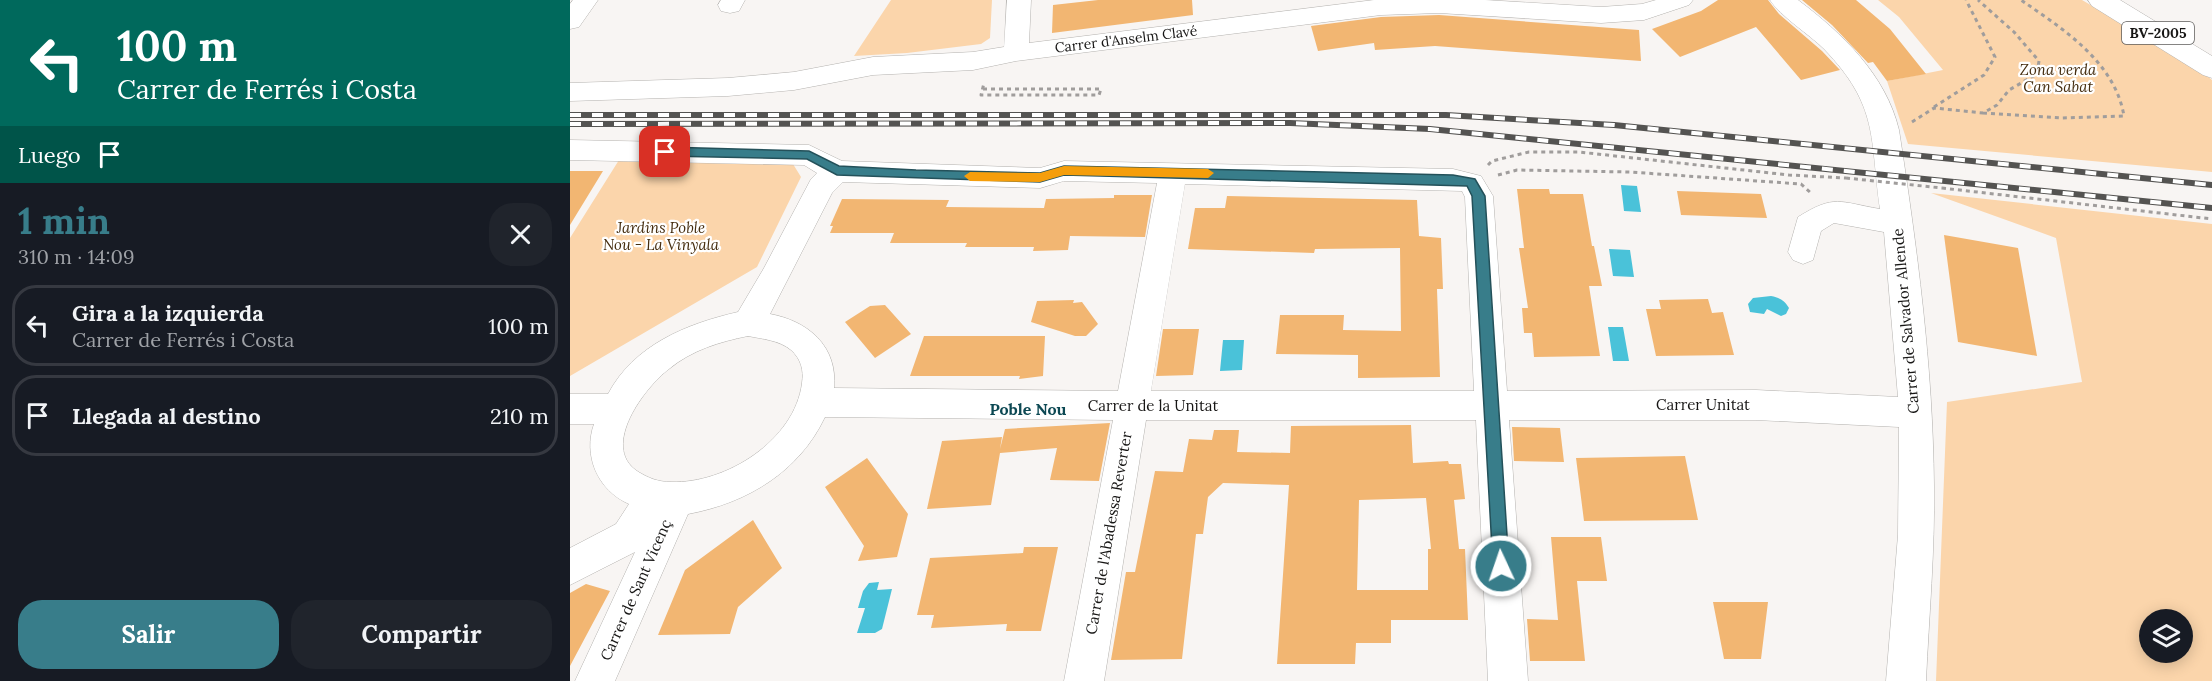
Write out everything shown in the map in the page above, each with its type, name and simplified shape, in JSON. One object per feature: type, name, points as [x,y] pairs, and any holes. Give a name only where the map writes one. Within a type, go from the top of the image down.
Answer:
[{"type":"main road","name":"BV-2005","points":[[2101,0],[2180,46],[2212,69]]},
{"type":"main road","name":"BV-2005","points":[[2122,0],[2212,59]]},
{"type":"street","points":[[570,21],[586,0]]},
{"type":"street","points":[[1016,53],[1019,0]]},
{"type":"street","name":"Carrer d'Anselm Clavé","points":[[570,92],[728,87],[794,81],[873,66],[973,61],[1016,53],[1381,7],[1439,5],[1601,15],[1644,12],[1681,0]]},
{"type":"street","name":"Carrer de Salvador Allende","points":[[1782,0],[1804,17],[1845,56],[1873,95],[1887,140],[1913,364],[1915,413],[1917,488],[1906,681]]},
{"type":"street","points":[[570,150],[809,155],[837,171],[1040,178],[1064,171],[1173,172],[1453,180],[1471,183],[1479,196],[1508,681]]},
{"type":"street","points":[[748,323],[775,277],[821,186],[837,171]]},
{"type":"street","name":"Carrer de l'Abadessa Reverter","points":[[1084,681],[1173,172]]},
{"type":"street","points":[[1803,252],[1808,225],[1830,211],[1898,224]]},
{"type":"street","points":[[748,323],[773,325],[794,333],[807,343],[818,366],[819,386],[815,402],[800,431],[774,459],[740,482],[704,495],[665,498],[624,484],[612,468],[606,450],[608,434],[623,396],[646,368],[675,346],[706,332],[748,323]]},
{"type":"street","name":"Carrer de la Unitat","points":[[815,402],[1492,405]]},
{"type":"street","name":"Carrer Unitat","points":[[1492,405],[1756,405],[1915,413]]},
{"type":"street","points":[[570,409],[617,409]]},
{"type":"street","points":[[570,567],[629,536],[665,498]]},
{"type":"street","name":"Carrer de Sant Vicenç","points":[[595,681],[665,498]]},
{"type":"path","points":[[1887,140],[1984,75],[1995,57],[1966,0]]},
{"type":"path","points":[[1978,0],[2014,32],[2039,61],[2037,74],[2009,90],[1997,105],[1983,113]]},
{"type":"path","points":[[1934,108],[2062,118],[2124,116],[2124,104],[2100,63],[2021,0]]},
{"type":"path","points":[[983,89],[1077,89],[1101,89],[1099,95],[981,95],[983,89]]},
{"type":"path","points":[[1471,183],[1492,161],[1539,152],[1579,152],[1789,175],[1846,178],[1942,188],[2212,219]]},
{"type":"path","points":[[1471,183],[1517,170],[1630,172],[1801,184],[1830,211]]},
{"type":"green space","points":[[891,0],[992,0],[990,38],[981,44],[907,53],[854,56]]},
{"type":"green space","name":"Zona verda Can Sabat","points":[[1878,0],[2082,0],[2197,67],[2212,80],[2212,172],[1908,144],[1887,81],[1943,70],[1899,17]]},
{"type":"green space","name":"Jardins Poble Nou - La Vinyala","points":[[619,160],[793,164],[801,177],[757,267],[570,376],[570,238]]},
{"type":"green space","points":[[1931,193],[2212,224],[2212,681],[1936,681],[1947,402],[2082,382],[2056,238]]},
{"type":"water","points":[[1621,185],[1637,186],[1641,212],[1624,211]]},
{"type":"water","points":[[1609,249],[1630,250],[1634,277],[1613,276]]},
{"type":"water","points":[[1771,296],[1785,303],[1789,308],[1786,314],[1781,316],[1767,309],[1764,314],[1750,312],[1748,304],[1753,298]]},
{"type":"water","points":[[1608,327],[1623,327],[1629,361],[1613,361]]},
{"type":"water","points":[[1223,340],[1244,340],[1242,370],[1220,371]]},
{"type":"water","points":[[879,582],[877,590],[892,589],[882,629],[875,633],[857,633],[865,608],[858,608],[863,591],[869,583]]},
{"type":"building","points":[[1098,0],[1192,0],[1193,15],[1052,33],[1053,5]]},
{"type":"building","points":[[1718,0],[1768,0],[1779,14],[1822,51],[1840,70],[1801,80],[1756,27],[1680,57],[1652,29],[1701,11]]},
{"type":"building","points":[[1802,0],[1856,0],[1890,29],[1926,74],[1887,81],[1873,62],[1868,63],[1832,25]]},
{"type":"building","points":[[1439,15],[1639,30],[1641,61],[1435,46],[1375,50],[1374,43],[1318,51],[1311,26],[1381,17]]},
{"type":"building","points":[[570,171],[603,171],[570,225]]},
{"type":"building","points":[[1517,189],[1549,189],[1550,194],[1583,194],[1602,286],[1589,286],[1600,356],[1534,357],[1532,333],[1524,333],[1522,308],[1528,308],[1519,248],[1524,248]]},
{"type":"building","points":[[1677,191],[1761,194],[1767,218],[1681,215]]},
{"type":"building","points":[[1114,195],[1152,195],[1145,237],[1070,236],[1068,250],[1033,251],[1034,247],[965,247],[967,243],[890,243],[894,233],[830,233],[833,226],[830,226],[842,199],[949,200],[946,207],[1044,208],[1046,199],[1114,198]]},
{"type":"building","points":[[1227,196],[1417,200],[1419,236],[1441,238],[1443,289],[1437,289],[1440,377],[1358,378],[1358,355],[1276,354],[1280,315],[1344,315],[1343,330],[1401,331],[1400,248],[1315,249],[1314,253],[1188,249],[1195,208],[1225,208]]},
{"type":"building","points":[[1944,235],[2018,248],[2037,356],[1958,342]]},
{"type":"building","points":[[1708,299],[1712,313],[1723,312],[1734,355],[1656,356],[1646,309],[1661,309],[1659,300]]},
{"type":"building","points":[[1074,300],[1073,303],[1082,302],[1098,324],[1086,336],[1075,336],[1031,322],[1037,301]]},
{"type":"building","points":[[885,305],[911,334],[875,358],[845,322],[870,306]]},
{"type":"building","points":[[1163,329],[1199,329],[1193,375],[1156,376]]},
{"type":"building","points":[[924,336],[1045,336],[1043,376],[1019,379],[1020,376],[910,376]]},
{"type":"building","points":[[1110,423],[1099,481],[1050,480],[1057,448],[1000,453],[991,505],[927,509],[942,441],[1002,437],[1000,449],[1005,429]]},
{"type":"building","points":[[1411,425],[1413,463],[1448,461],[1449,464],[1461,464],[1465,499],[1454,500],[1459,549],[1465,549],[1468,620],[1391,620],[1391,643],[1356,643],[1355,664],[1277,664],[1289,485],[1223,483],[1208,497],[1203,534],[1196,534],[1182,659],[1111,660],[1126,572],[1135,572],[1155,471],[1183,472],[1189,439],[1212,440],[1214,430],[1239,430],[1237,452],[1290,453],[1291,426]],"holes":[[[1426,498],[1431,549],[1428,549],[1428,590],[1357,590],[1359,500]]]},
{"type":"building","points":[[1512,427],[1560,428],[1564,462],[1514,461]]},
{"type":"building","points":[[1685,456],[1698,520],[1584,521],[1576,458]]},
{"type":"building","points":[[867,458],[908,514],[897,557],[858,561],[864,546],[825,487]]},
{"type":"building","points":[[753,520],[782,568],[738,607],[730,634],[658,635],[685,570]]},
{"type":"building","points":[[1551,537],[1601,537],[1607,581],[1577,581],[1585,661],[1530,661],[1527,619],[1558,620]]},
{"type":"building","points":[[1024,547],[1058,547],[1041,631],[1006,631],[1007,624],[931,628],[934,615],[917,615],[930,558],[1023,553]]},
{"type":"building","points":[[586,584],[610,591],[570,666],[570,593]]},
{"type":"building","points":[[1713,602],[1768,602],[1761,659],[1724,659]]},
{"type":"railway","points":[[570,115],[1446,115],[1614,125],[2212,185]]},
{"type":"railway","points":[[570,124],[1290,123],[1430,129],[2212,208]]},
{"type":"slow traffic","points":[[970,176],[1040,178],[1064,171],[1208,173]]},
{"type":"district","name":"Poble Nou","points":[[1028,409]]},
{"type":"route","points":[[665,152],[809,155],[837,171],[916,175],[1040,178],[1064,171],[1173,172],[1453,180],[1471,183],[1479,196],[1501,566]]}]
